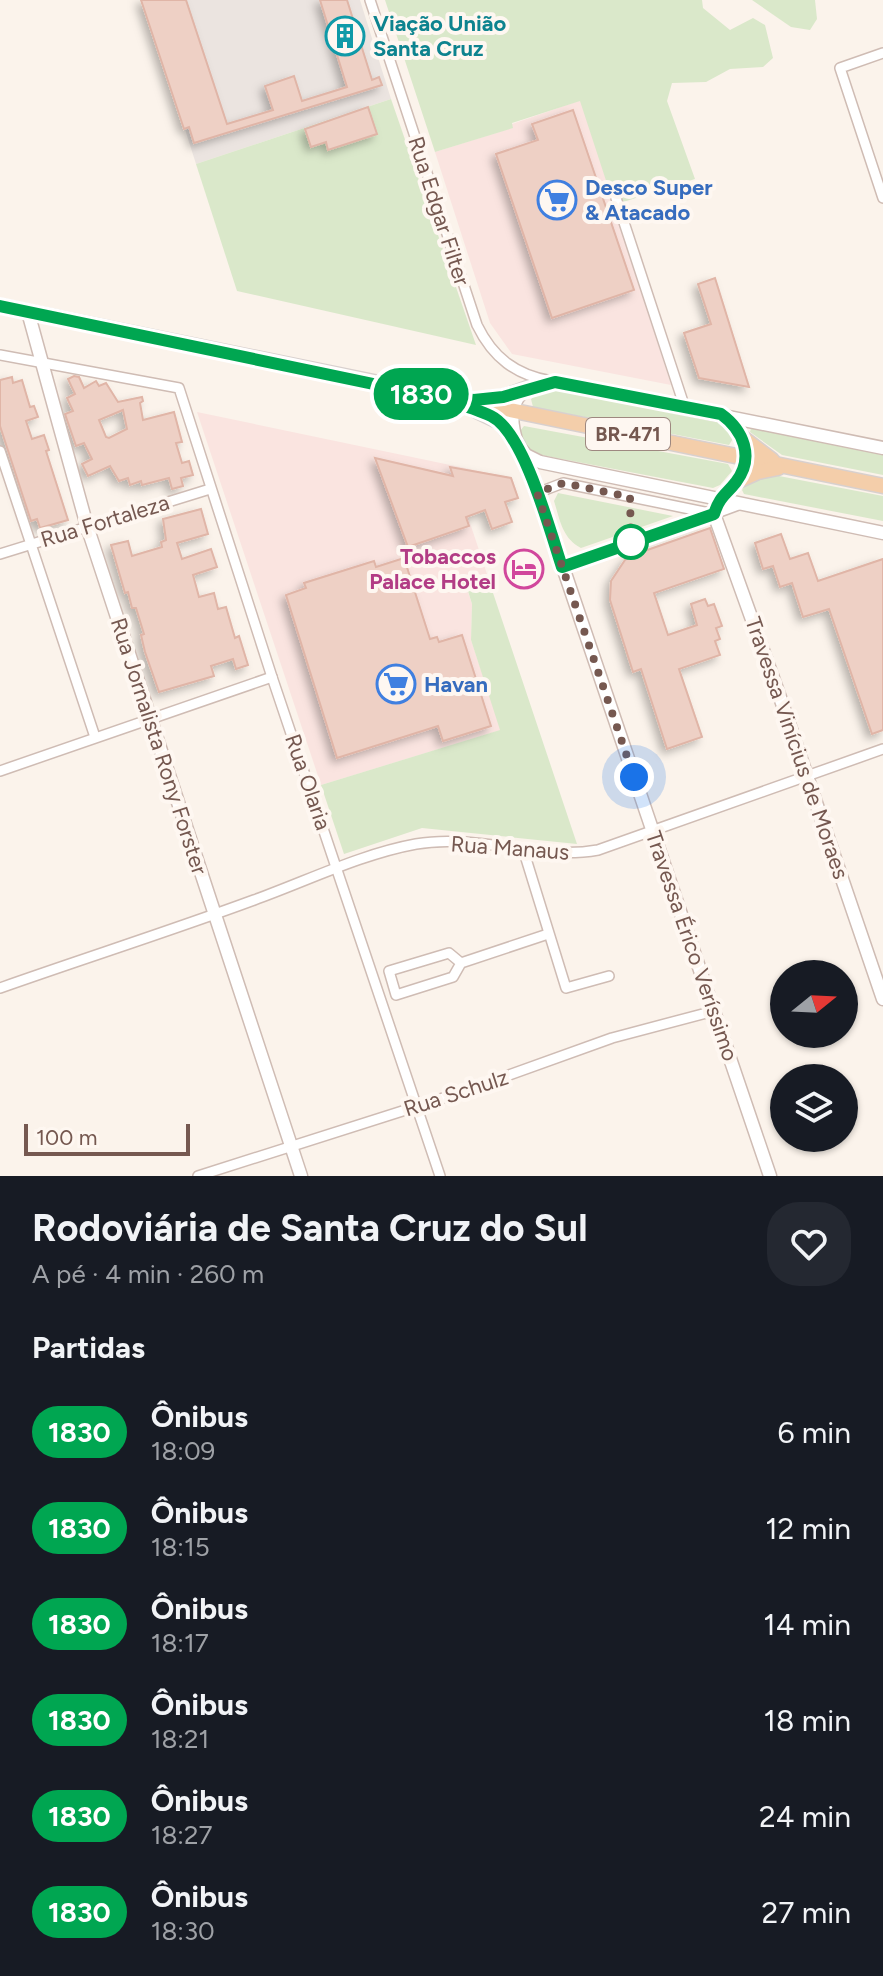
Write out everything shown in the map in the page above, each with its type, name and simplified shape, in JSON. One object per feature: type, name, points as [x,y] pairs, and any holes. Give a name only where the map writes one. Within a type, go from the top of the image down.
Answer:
[{"type":"main road","name":"BR-471","points":[[0,306],[883,486]]},
{"type":"main road","points":[[431,396],[487,399],[528,388]]},
{"type":"main road","points":[[431,396],[491,416],[500,422],[518,445]]},
{"type":"main road","points":[[743,438],[761,454],[790,467]]},
{"type":"main road","points":[[736,482],[769,469],[790,467]]},
{"type":"street","name":"Rua Edgar Filter","points":[[370,0],[477,325],[494,352],[514,370],[555,382]]},
{"type":"street","points":[[883,53],[840,68],[883,198]]},
{"type":"street","points":[[614,192],[685,408]]},
{"type":"street","name":"Rua Jornalista Rony Forster","points":[[28,312],[87,526],[301,1176]]},
{"type":"street","points":[[0,355],[41,364]]},
{"type":"street","name":"Rua Olaria","points":[[41,364],[179,388],[272,677],[440,1176]]},
{"type":"street","points":[[512,412],[515,400],[528,388],[555,382],[883,448]]},
{"type":"street","name":"Travessa Érico Veríssimo","points":[[512,412],[513,431],[537,493],[770,1176]]},
{"type":"street","points":[[714,514],[720,497],[736,482],[745,458],[743,438],[721,414]]},
{"type":"street","points":[[518,445],[526,455],[540,462],[883,533]]},
{"type":"street","points":[[0,451],[95,737]]},
{"type":"street","points":[[537,493],[563,483],[714,514],[745,502]]},
{"type":"street","name":"Rua Fortaleza","points":[[0,554],[210,489]]},
{"type":"street","name":"Travessa Vinícius de Moraes","points":[[714,514],[883,999]]},
{"type":"street","points":[[0,771],[272,677]]},
{"type":"street","name":"Rua Manaus","points":[[0,988],[416,844],[483,844],[573,854],[598,850],[883,749]]},
{"type":"street","points":[[523,849],[566,988],[609,976]]},
{"type":"street","points":[[461,963],[449,953],[389,971],[396,995],[453,977],[461,963],[548,934]]},
{"type":"street","name":"Rua Schulz","points":[[198,1176],[459,1093],[612,1038],[714,1011]]},
{"type":"shaded area","points":[[144,0],[360,0],[391,99],[196,164]]},
{"type":"shaded area","points":[[581,100],[671,385],[512,354],[490,323],[435,152],[512,128],[512,124]]},
{"type":"shaded area","points":[[197,412],[512,478],[519,498],[467,514],[489,580],[467,589],[472,604],[471,640],[501,730],[321,785]]},
{"type":"green space","points":[[385,0],[702,0],[703,8],[730,30],[753,18],[765,25],[773,58],[763,67],[730,69],[706,82],[672,83],[667,101],[695,179],[614,205],[580,101],[512,123],[513,128],[435,152]]},
{"type":"green space","points":[[752,0],[815,0],[817,19],[810,30],[791,27]]},
{"type":"green space","points":[[391,99],[476,345],[237,291],[196,164]]},
{"type":"green space","points":[[553,388],[718,421],[734,437],[729,445],[533,407],[531,399]]},
{"type":"green space","points":[[524,426],[728,464],[732,471],[720,485],[713,488],[536,454],[526,447],[520,431]]},
{"type":"green space","points":[[751,428],[883,455],[883,475],[782,455],[750,432]]},
{"type":"green space","points":[[779,476],[883,496],[883,521],[744,494],[742,490],[753,481]]},
{"type":"green space","points":[[558,493],[673,516],[581,548],[563,528],[554,501]]},
{"type":"green space","points":[[489,581],[577,844],[422,828],[344,854],[321,785],[500,730],[471,640],[472,604],[467,588]]},
{"type":"building","points":[[141,0],[186,0],[227,124],[273,110],[265,86],[294,76],[302,101],[347,87],[320,0],[347,0],[372,80],[379,77],[382,85],[194,143],[189,127],[184,129]]},
{"type":"building","points":[[368,107],[377,134],[328,150],[326,142],[311,147],[305,129]]},
{"type":"building","name":"Desco Super & Atacado","points":[[573,110],[634,290],[552,318],[496,154],[538,140],[532,124]]},
{"type":"building","points":[[715,278],[749,387],[699,378],[684,333],[711,324],[698,284]]},
{"type":"building","points":[[12,377],[13,383],[22,380],[30,407],[34,406],[38,417],[26,421],[32,439],[44,435],[49,450],[46,451],[68,520],[40,528],[37,519],[31,521],[0,426],[0,380]]},
{"type":"building","points":[[79,377],[84,388],[96,381],[99,386],[106,383],[118,402],[142,397],[143,420],[174,412],[182,442],[176,443],[182,463],[189,461],[193,475],[181,478],[183,486],[172,489],[169,478],[142,485],[141,481],[130,485],[128,478],[119,481],[110,466],[88,476],[82,464],[92,459],[84,443],[76,446],[65,414],[73,411],[67,398],[75,394],[68,379]],"holes":[[[123,410],[127,429],[109,438],[99,420]]]},
{"type":"building","points":[[375,458],[453,476],[450,467],[511,478],[518,498],[505,502],[512,522],[492,529],[485,510],[466,517],[469,526],[408,547]]},
{"type":"building","points":[[201,509],[208,534],[177,543],[182,559],[211,549],[217,567],[193,575],[199,597],[214,593],[218,609],[226,607],[235,638],[239,636],[248,665],[236,669],[233,659],[211,666],[214,676],[159,692],[145,652],[141,635],[144,634],[136,608],[132,608],[128,592],[125,593],[111,545],[128,541],[132,556],[162,547],[161,542],[166,540],[163,519]]},
{"type":"building","points":[[710,528],[724,569],[654,593],[668,635],[697,625],[691,604],[705,599],[708,606],[714,604],[722,626],[716,628],[720,639],[715,641],[720,655],[679,669],[702,737],[667,749],[641,669],[633,672],[610,600],[611,581],[625,560],[633,555]]},
{"type":"building","points":[[781,534],[790,559],[808,553],[818,581],[883,559],[883,730],[872,734],[829,609],[803,617],[792,583],[780,587],[773,566],[763,569],[755,543]]},
{"type":"building","name":"Havan","points":[[404,558],[430,639],[437,637],[439,642],[462,635],[491,726],[443,741],[438,726],[337,758],[286,595],[306,588],[304,583],[374,561],[376,567]]},
{"type":"bus line","name":"1830","points":[[0,306],[431,396],[491,416],[500,422],[518,445],[562,567],[714,514],[720,497],[736,482],[742,471],[743,438],[740,431],[721,414],[555,382],[503,397],[474,400],[452,398]]},
{"type":"place","name":"Viação União Santa Cruz","points":[[345,36]]},
{"type":"place","name":"Desco Super & Atacado","points":[[557,200]]},
{"type":"place","name":"Tobaccos Palace Hotel","points":[[524,569]]},
{"type":"place","name":"Havan","points":[[396,684]]},
{"type":"route","points":[[631,542],[630,497],[563,483],[537,493],[634,777]]}]
